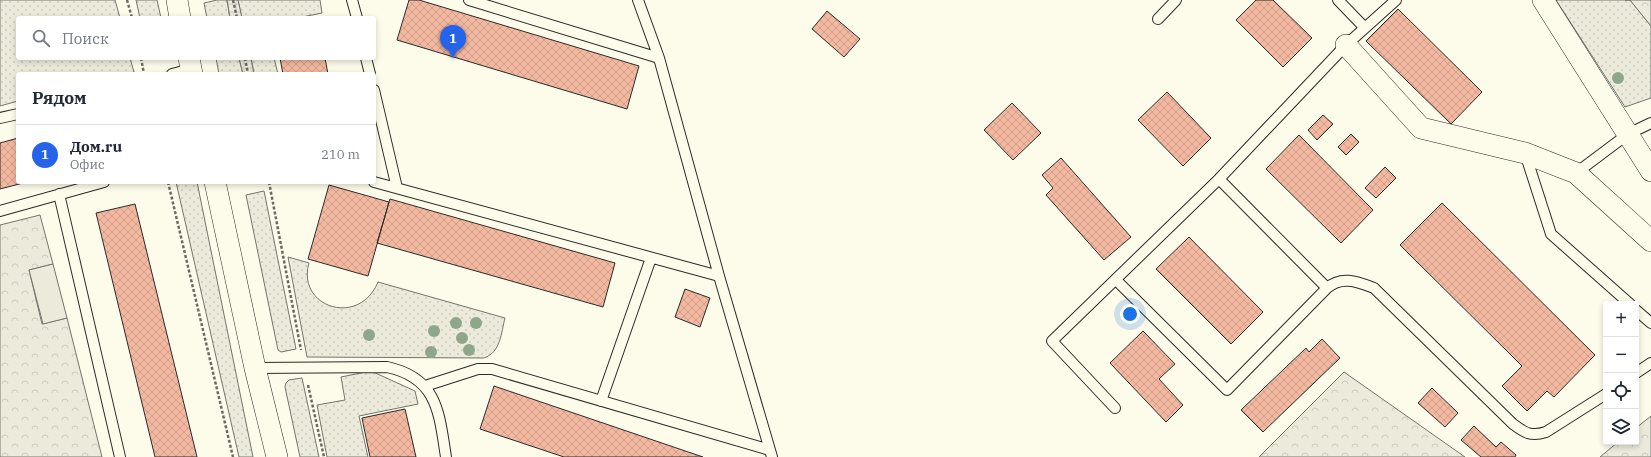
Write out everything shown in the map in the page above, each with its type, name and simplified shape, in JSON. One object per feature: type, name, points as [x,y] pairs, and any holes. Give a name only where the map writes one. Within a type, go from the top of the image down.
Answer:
[{"type":"street","points":[[177,0],[180,16]]},
{"type":"street","points":[[1543,0],[1651,171]]},
{"type":"street","points":[[1346,45],[1421,128],[1525,153],[1576,173],[1651,241]]},
{"type":"street","points":[[215,184],[255,368],[278,457]]},
{"type":"lane","points":[[352,0],[356,16]]},
{"type":"lane","points":[[469,0],[659,58]]},
{"type":"lane","points":[[638,0],[659,58],[719,276],[771,454]]},
{"type":"lane","points":[[1158,19],[1176,0]]},
{"type":"lane","points":[[1338,0],[1365,28]]},
{"type":"lane","points":[[1115,408],[1052,341],[1219,179],[1346,45],[1396,0]]},
{"type":"lane","points":[[366,60],[370,72]]},
{"type":"lane","points":[[376,98],[398,188]]},
{"type":"lane","points":[[0,118],[16,114]]},
{"type":"lane","points":[[1576,173],[1628,134],[1651,123]]},
{"type":"lane","points":[[1525,153],[1551,234],[1627,301]]},
{"type":"lane","points":[[1219,179],[1327,288]]},
{"type":"lane","points":[[376,182],[719,276]]},
{"type":"lane","points":[[0,211],[96,184]]},
{"type":"lane","points":[[58,194],[120,457]]},
{"type":"lane","points":[[600,401],[651,258]]},
{"type":"lane","points":[[1116,280],[1227,390],[1327,288],[1334,282],[1344,280],[1356,281],[1374,288],[1513,424],[1526,434],[1536,435],[1546,432],[1603,396]]},
{"type":"lane","points":[[1639,313],[1651,323]]},
{"type":"lane","points":[[1639,371],[1651,363]]},
{"type":"lane","points":[[255,368],[387,367],[401,370],[414,377],[425,386],[434,399],[439,412],[446,457]]},
{"type":"lane","points":[[425,386],[478,369],[492,369],[771,454]]},
{"type":"path","points":[[127,0],[131,16]]},
{"type":"path","points":[[233,0],[236,16]]},
{"type":"path","points":[[141,60],[144,72]]},
{"type":"path","points":[[245,60],[248,72]]},
{"type":"path","points":[[168,184],[233,457]]},
{"type":"path","points":[[269,184],[304,367],[324,457]]},
{"type":"green space","points":[[0,0],[115,0],[119,16],[16,16],[16,60],[131,60],[134,72],[16,72],[16,102],[0,106]]},
{"type":"green space","points":[[136,0],[157,0],[161,16],[140,16]]},
{"type":"green space","points":[[217,0],[227,0],[230,16],[207,16],[204,3]]},
{"type":"green space","points":[[238,0],[320,0],[322,13],[307,16],[242,16]]},
{"type":"green space","points":[[1556,0],[1630,0],[1651,26],[1651,98],[1625,107]]},
{"type":"green space","points":[[1630,0],[1651,0],[1651,26]]},
{"type":"green space","points":[[216,60],[240,60],[242,72],[219,72]]},
{"type":"green space","points":[[251,60],[274,60],[278,72],[254,72]]},
{"type":"green space","points":[[176,184],[197,184],[253,457],[239,457]]},
{"type":"green space","points":[[264,191],[296,349],[281,352],[278,350],[246,195]]},
{"type":"green space","points":[[40,215],[53,264],[29,270],[42,324],[67,318],[102,457],[0,457],[0,225]]},
{"type":"green space","points":[[288,257],[309,263],[307,278],[312,291],[320,300],[332,306],[344,308],[357,305],[369,296],[378,282],[505,318],[497,347],[490,355],[484,358],[307,357]]},
{"type":"green space","points":[[371,371],[415,391],[418,404],[359,416],[368,457],[327,457],[317,405],[345,400],[341,377]]},
{"type":"green space","points":[[1344,372],[1465,457],[1259,457]]},
{"type":"green space","points":[[302,378],[319,457],[300,457],[285,387],[289,380]]},
{"type":"green space","points":[[1651,416],[1651,457],[1600,457],[1614,445],[1639,445],[1639,426]]},
{"type":"shaded area","points":[[227,0],[238,0],[242,16],[230,16]]},
{"type":"shaded area","points":[[240,60],[251,60],[254,72],[242,72]]},
{"type":"shaded area","points":[[53,264],[67,318],[43,324],[29,270]]},
{"type":"building","points":[[409,0],[419,0],[639,66],[627,109],[397,40]]},
{"type":"building","points":[[1256,0],[1273,0],[1312,38],[1283,67],[1236,20]]},
{"type":"building","points":[[1398,9],[1482,92],[1451,124],[1366,41]]},
{"type":"building","points":[[827,11],[860,39],[844,57],[812,29]]},
{"type":"building","points":[[280,60],[325,60],[328,72],[283,72]]},
{"type":"building","points":[[1167,92],[1211,138],[1183,166],[1138,120]]},
{"type":"building","points":[[1012,103],[1041,133],[1013,160],[984,130]]},
{"type":"building","points":[[1323,115],[1333,124],[1317,140],[1308,130]]},
{"type":"building","points":[[1351,134],[1359,142],[1346,155],[1338,147]]},
{"type":"building","points":[[1299,135],[1373,210],[1341,243],[1266,169]]},
{"type":"building","points":[[16,139],[16,184],[19,184],[0,189],[0,143]]},
{"type":"building","points":[[1061,158],[1131,237],[1104,260],[1046,195],[1053,188],[1042,175]]},
{"type":"building","points":[[1385,167],[1396,178],[1376,198],[1365,188]]},
{"type":"building","points":[[329,185],[389,202],[368,276],[308,259]]},
{"type":"building","points":[[390,199],[615,263],[603,307],[377,243]]},
{"type":"building","points":[[1442,203],[1595,355],[1554,397],[1547,391],[1527,411],[1502,386],[1522,366],[1400,245]]},
{"type":"building","points":[[135,204],[197,457],[155,457],[96,213]]},
{"type":"building","points":[[1189,237],[1263,312],[1231,344],[1156,269]]},
{"type":"building","points":[[685,289],[710,298],[700,327],[675,317]]},
{"type":"building","points":[[1143,331],[1175,364],[1159,379],[1183,405],[1166,422],[1110,363]]},
{"type":"building","points":[[1322,339],[1340,358],[1263,432],[1241,410],[1306,348],[1309,352]]},
{"type":"building","points":[[494,386],[703,457],[564,457],[480,429]]},
{"type":"building","points":[[1432,388],[1458,413],[1445,427],[1418,403]]},
{"type":"building","points":[[405,409],[416,457],[370,457],[362,418]]},
{"type":"building","points":[[1474,426],[1496,447],[1501,442],[1516,455],[1515,457],[1481,457],[1461,440]]},
{"type":"place","name":"Дом.ru","points":[[453,58]]}]
